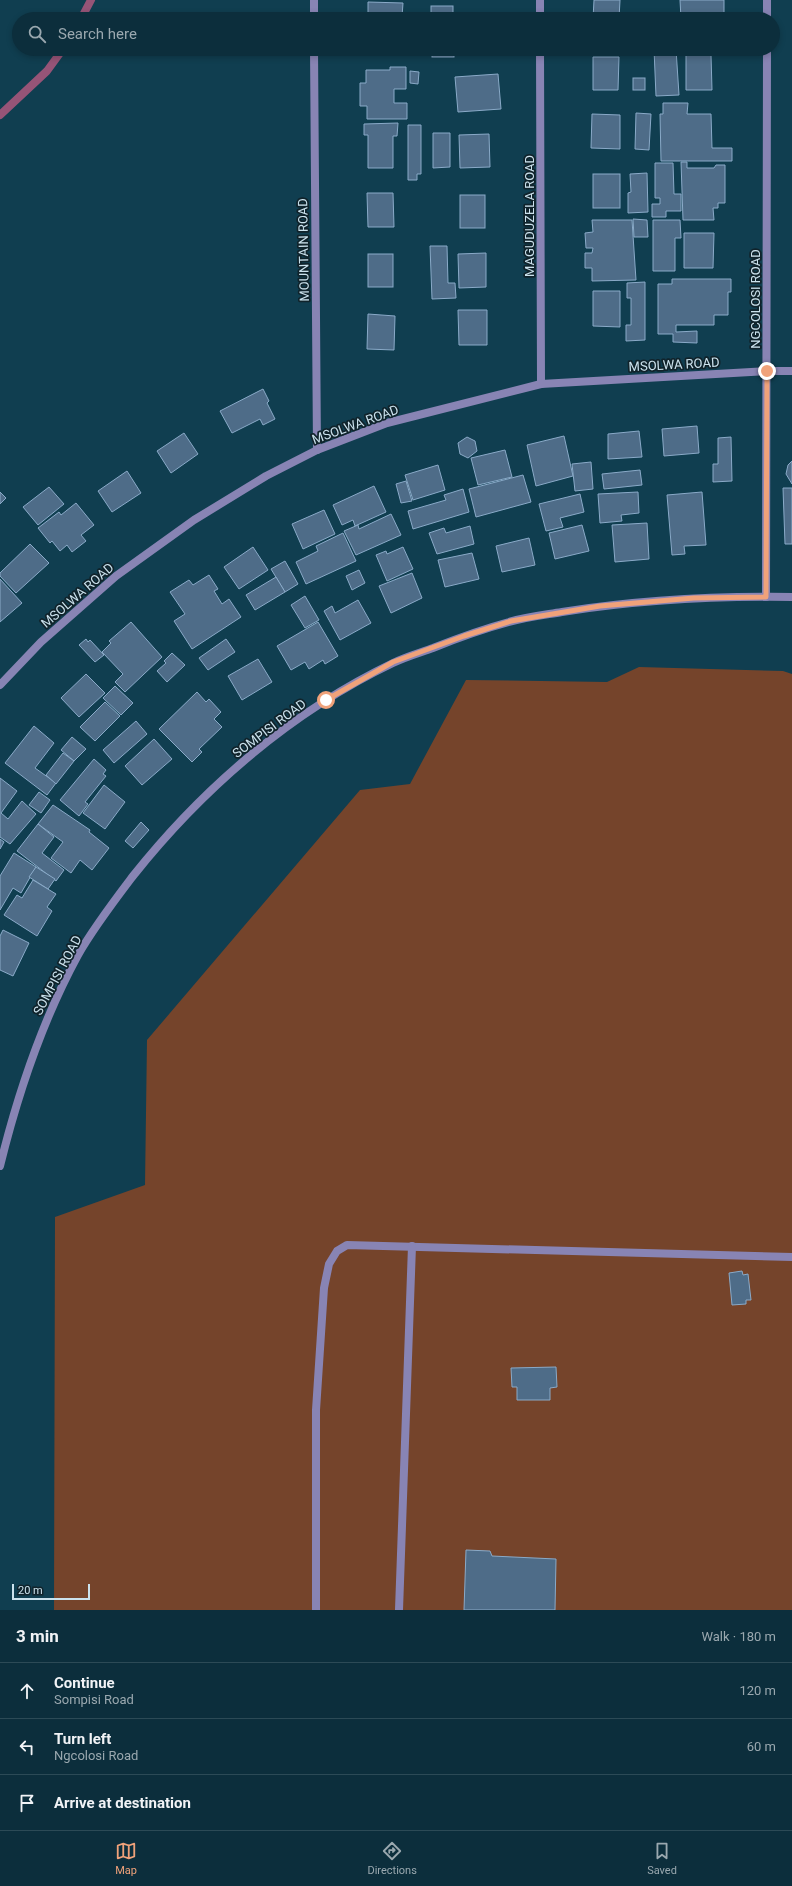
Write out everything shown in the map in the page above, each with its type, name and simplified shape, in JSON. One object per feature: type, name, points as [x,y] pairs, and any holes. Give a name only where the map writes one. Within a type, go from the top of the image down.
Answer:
[{"type":"street","points":[[314,0],[314,12]]},
{"type":"street","points":[[540,0],[540,12]]},
{"type":"street","points":[[767,0],[767,12]]},
{"type":"street","name":"MOUNTAIN ROAD","points":[[314,56],[317,450]]},
{"type":"street","name":"MAGUDUZELA ROAD","points":[[540,56],[541,384]]},
{"type":"street","name":"NGCOLOSI ROAD","points":[[766,597],[767,56]]},
{"type":"street","name":"MSOLWA ROAD","points":[[0,685],[41,642],[116,576],[194,520],[266,476],[317,450],[387,424],[449,406],[541,384],[767,371],[792,371]]},
{"type":"street","name":"SOMPISI ROAD","points":[[0,1166],[10,1123],[43,1025],[79,954],[116,898],[156,848],[208,793],[262,744],[326,700],[393,662],[464,636],[511,621],[600,606],[694,598],[792,597]]},
{"type":"street","points":[[316,1610],[316,1410],[324,1288],[329,1264],[337,1251],[347,1245],[792,1257]]},
{"type":"street","points":[[399,1610],[412,1246]]},
{"type":"shaded area","points":[[639,667],[783,671],[792,674],[792,1610],[54,1610],[55,1217],[145,1185],[147,1040],[360,790],[410,784],[466,680],[607,682]]},
{"type":"building","points":[[594,0],[620,0],[619,12],[593,12]]},
{"type":"building","points":[[680,0],[724,0],[724,12],[681,12]]},
{"type":"building","points":[[368,2],[403,3],[402,12],[368,12]]},
{"type":"building","points":[[431,6],[453,6],[453,12],[431,12]]},
{"type":"building","points":[[432,56],[454,56],[454,57]]},
{"type":"building","points":[[654,56],[676,56],[679,95],[656,96]]},
{"type":"building","points":[[686,56],[711,56],[712,90],[686,90]]},
{"type":"building","points":[[593,57],[619,57],[618,90],[593,90]]},
{"type":"building","points":[[390,67],[406,67],[406,89],[394,89],[394,103],[407,103],[407,119],[367,119],[367,106],[360,106],[360,83],[366,83],[366,70],[390,70]]},
{"type":"building","points":[[410,71],[419,72],[418,84],[410,83]]},
{"type":"building","points":[[498,74],[501,109],[458,112],[455,77]]},
{"type":"building","points":[[633,78],[645,78],[645,90],[633,90]]},
{"type":"building","points":[[663,103],[688,103],[687,114],[711,114],[712,148],[732,148],[732,161],[661,161],[660,114],[663,114]]},
{"type":"building","points":[[636,113],[651,114],[649,150],[635,149]]},
{"type":"building","points":[[592,114],[620,115],[620,149],[591,148]]},
{"type":"building","points":[[398,123],[397,136],[393,136],[393,168],[368,168],[368,135],[364,135],[364,124]]},
{"type":"building","points":[[408,125],[421,125],[421,174],[417,174],[417,180],[408,180]]},
{"type":"building","points":[[433,133],[450,133],[450,167],[433,168]]},
{"type":"building","points":[[489,134],[490,167],[460,168],[459,135]]},
{"type":"building","points":[[681,162],[687,162],[687,168],[714,168],[716,165],[725,165],[725,203],[718,203],[718,208],[713,208],[714,220],[683,220]]},
{"type":"building","points":[[655,163],[673,163],[674,194],[681,194],[681,211],[666,211],[666,217],[652,217],[652,204],[660,204],[660,198],[655,198]]},
{"type":"building","points":[[647,173],[648,212],[628,213],[628,193],[631,192],[630,174]]},
{"type":"building","points":[[593,174],[620,174],[620,208],[593,208]]},
{"type":"building","points":[[367,193],[393,193],[394,227],[368,227]]},
{"type":"building","points":[[460,195],[485,195],[485,228],[460,228]]},
{"type":"building","points":[[633,219],[647,220],[648,237],[634,237]]},
{"type":"building","points":[[592,220],[632,220],[636,280],[592,281],[592,268],[585,268],[585,253],[592,253],[593,248],[586,248],[585,233],[593,232]]},
{"type":"building","points":[[653,220],[680,220],[681,238],[675,238],[675,271],[653,271]]},
{"type":"building","points":[[684,233],[714,233],[713,268],[684,268]]},
{"type":"building","points":[[430,246],[447,246],[448,283],[455,283],[456,298],[432,299]]},
{"type":"building","points":[[486,253],[486,287],[459,288],[458,254]]},
{"type":"building","points":[[368,254],[393,254],[393,287],[368,287]]},
{"type":"building","points":[[672,279],[731,279],[731,292],[728,292],[728,315],[714,315],[714,325],[676,325],[676,332],[697,331],[697,343],[673,342],[673,334],[658,334],[658,284],[672,284]]},
{"type":"building","points":[[645,282],[645,340],[626,341],[626,325],[631,325],[631,298],[627,298],[627,283]]},
{"type":"building","points":[[593,291],[620,291],[620,327],[593,326]]},
{"type":"building","points":[[458,310],[487,310],[487,345],[459,345]]},
{"type":"building","points":[[368,314],[395,316],[394,350],[367,349]]},
{"type":"building","points":[[263,389],[269,401],[267,403],[275,419],[263,425],[260,419],[232,433],[220,411]]},
{"type":"building","points":[[697,426],[699,453],[664,456],[662,429]]},
{"type":"building","points":[[639,431],[642,457],[608,459],[608,434]]},
{"type":"building","points":[[184,433],[198,454],[171,473],[157,451]]},
{"type":"building","points":[[564,436],[573,476],[536,486],[527,445]]},
{"type":"building","points":[[467,437],[475,441],[477,451],[468,458],[460,454],[458,443]]},
{"type":"building","points":[[731,437],[732,481],[713,482],[713,464],[718,464],[718,438]]},
{"type":"building","points":[[505,450],[512,477],[478,485],[471,458]]},
{"type":"building","points":[[792,461],[792,484],[786,474],[788,465]]},
{"type":"building","points":[[591,462],[593,489],[575,491],[572,464]]},
{"type":"building","points":[[438,465],[445,490],[413,500],[405,475]]},
{"type":"building","points":[[640,470],[642,485],[604,489],[602,474]]},
{"type":"building","points":[[127,471],[141,493],[112,512],[98,491]]},
{"type":"building","points":[[523,475],[531,502],[476,517],[469,489]]},
{"type":"building","points":[[406,481],[412,501],[401,503],[396,484]]},
{"type":"building","points":[[374,486],[386,512],[355,526],[353,520],[342,525],[333,505]]},
{"type":"building","points":[[49,487],[64,504],[38,525],[23,507]]},
{"type":"building","points":[[783,488],[792,488],[792,544],[785,544]]},
{"type":"building","points":[[463,489],[469,512],[413,529],[408,511],[446,500],[444,495]]},
{"type":"building","points":[[0,492],[6,498],[0,504]]},
{"type":"building","points":[[638,492],[639,513],[621,515],[622,521],[600,523],[598,494]]},
{"type":"building","points":[[702,492],[706,545],[684,546],[685,554],[672,555],[667,495]]},
{"type":"building","points":[[580,494],[584,512],[560,518],[563,527],[546,531],[539,504]]},
{"type":"building","points":[[76,503],[94,525],[81,535],[86,541],[72,552],[67,545],[60,551],[52,541],[50,543],[38,528],[59,512],[61,515]]},
{"type":"building","points":[[324,510],[335,534],[303,549],[292,524]]},
{"type":"building","points":[[391,514],[401,535],[356,555],[344,531],[358,525],[359,529]]},
{"type":"building","points":[[647,523],[649,559],[615,562],[612,525]]},
{"type":"building","points":[[582,525],[589,551],[555,559],[549,533]]},
{"type":"building","points":[[470,526],[474,544],[437,554],[429,533],[444,528],[446,533]]},
{"type":"building","points":[[343,533],[356,561],[306,584],[296,562],[318,551],[316,546]]},
{"type":"building","points":[[529,538],[535,565],[502,572],[496,546]]},
{"type":"building","points":[[30,544],[49,563],[16,593],[0,576],[0,573]]},
{"type":"building","points":[[253,547],[268,570],[239,589],[224,567]]},
{"type":"building","points":[[403,547],[413,569],[387,581],[376,555],[386,551],[387,554]]},
{"type":"building","points":[[472,553],[479,579],[445,587],[438,560]]},
{"type":"building","points":[[285,561],[298,584],[285,592],[271,569]]},
{"type":"building","points":[[359,570],[365,583],[352,590],[346,576]]},
{"type":"building","points":[[412,573],[422,598],[391,613],[379,586]]},
{"type":"building","points":[[209,575],[218,589],[214,591],[222,604],[229,599],[241,617],[192,649],[174,621],[185,614],[170,592],[189,580],[193,585]]},
{"type":"building","points":[[276,577],[285,592],[255,610],[246,595]]},
{"type":"building","points":[[0,579],[22,603],[0,622]]},
{"type":"building","points":[[305,596],[319,620],[305,628],[291,605]]},
{"type":"building","points":[[358,600],[371,623],[340,640],[324,611],[332,606],[335,613]]},
{"type":"building","points":[[131,622],[162,657],[125,692],[115,682],[123,674],[102,652],[111,643],[109,641]]},
{"type":"building","points":[[318,622],[338,656],[325,664],[323,660],[309,669],[305,662],[291,670],[277,646]]},
{"type":"building","points":[[86,639],[88,642],[90,640],[104,655],[95,662],[79,645]]},
{"type":"building","points":[[226,639],[235,652],[208,670],[199,658]]},
{"type":"building","points":[[172,653],[185,665],[167,682],[157,671],[166,663],[164,661]]},
{"type":"building","points":[[258,659],[272,682],[242,700],[228,676]]},
{"type":"building","points":[[86,674],[105,693],[79,717],[61,698]]},
{"type":"building","points":[[115,686],[133,703],[121,715],[103,698]]},
{"type":"building","points":[[197,692],[206,702],[209,699],[221,712],[214,719],[222,727],[199,749],[202,752],[192,762],[159,729]]},
{"type":"building","points":[[105,702],[120,716],[95,741],[80,727]]},
{"type":"building","points":[[136,721],[147,734],[114,763],[103,750]]},
{"type":"building","points":[[34,726],[54,743],[35,768],[56,783],[47,795],[5,763]]},
{"type":"building","points":[[72,737],[86,749],[74,761],[61,750]]},
{"type":"building","points":[[154,739],[172,759],[142,785],[125,766]]},
{"type":"building","points":[[63,753],[74,761],[56,784],[46,775]]},
{"type":"building","points":[[94,759],[106,770],[103,774],[106,776],[85,802],[88,804],[79,816],[60,800]]},
{"type":"building","points":[[0,778],[17,791],[1,813],[8,819],[22,801],[36,814],[10,844],[0,837]]},
{"type":"building","points":[[104,785],[125,802],[105,829],[83,813]]},
{"type":"building","points":[[39,792],[50,800],[41,813],[29,805]]},
{"type":"building","points":[[53,805],[90,830],[89,832],[109,848],[92,870],[80,860],[71,873],[51,858],[63,842],[38,824]]},
{"type":"building","points":[[141,822],[149,830],[133,848],[125,841]]},
{"type":"building","points":[[38,824],[54,837],[42,853],[64,870],[56,881],[17,851]]},
{"type":"building","points":[[0,839],[4,842],[0,849]]},
{"type":"building","points":[[14,853],[36,867],[21,893],[13,888],[0,910],[0,876]]},
{"type":"building","points":[[36,867],[55,879],[48,889],[29,877]]},
{"type":"building","points":[[33,880],[56,894],[47,907],[52,911],[37,936],[4,915],[17,895],[22,898]]},
{"type":"building","points":[[3,930],[29,943],[13,976],[0,970],[0,936]]},
{"type":"building","points":[[742,1271],[743,1275],[748,1274],[751,1300],[746,1300],[746,1304],[732,1305],[729,1273]]},
{"type":"building","points":[[556,1367],[557,1387],[550,1388],[550,1400],[517,1400],[517,1387],[512,1387],[511,1368]]},
{"type":"building","points":[[466,1550],[490,1551],[492,1556],[556,1559],[555,1610],[464,1610]]},
{"type":"waterway","points":[[85,12],[91,0]]},
{"type":"waterway","points":[[0,115],[47,71],[58,56]]},
{"type":"route","points":[[326,700],[393,662],[464,636],[511,621],[600,606],[694,598],[766,597],[767,371]]}]
